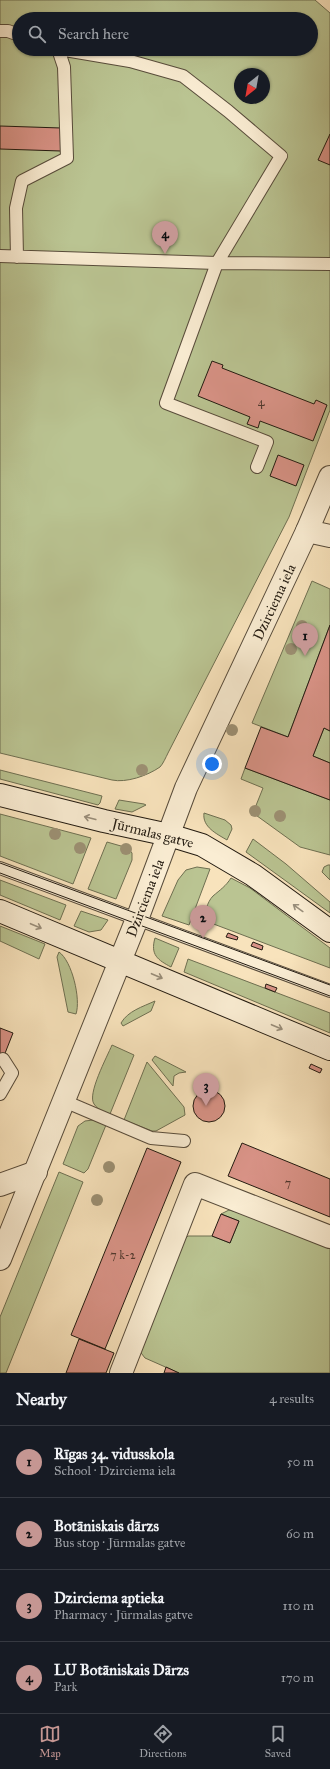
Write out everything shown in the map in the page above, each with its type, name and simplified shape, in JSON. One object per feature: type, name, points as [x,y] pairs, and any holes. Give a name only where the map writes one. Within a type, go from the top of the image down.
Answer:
[{"type":"street","name":"Dzirciema iela","points":[[1,1252],[36,1172],[121,961],[186,788],[307,531],[330,477]]},
{"type":"street","points":[[307,531],[330,536]]},
{"type":"street","name":"Jūrmalas gatve","points":[[0,795],[104,821],[169,835],[202,845],[234,863],[330,931]]},
{"type":"street","points":[[0,911],[330,1049]]},
{"type":"street","points":[[0,1185],[36,1172]]},
{"type":"street","points":[[121,1373],[195,1184],[330,1237]]},
{"type":"lane","points":[[0,31],[12,32]]},
{"type":"lane","points":[[17,257],[16,208],[22,181],[67,158],[64,67],[60,56]]},
{"type":"lane","points":[[100,56],[130,61],[183,76],[228,111],[281,156],[217,263],[166,403],[267,442],[257,467]]},
{"type":"lane","points":[[0,256],[217,263],[330,264]]},
{"type":"lane","points":[[0,868],[330,991]]},
{"type":"lane","points":[[0,1094],[12,1073],[2,1059]]},
{"type":"lane","points":[[64,1101],[151,1138],[184,1141]]},
{"type":"green space","points":[[0,0],[315,0],[330,13],[330,410],[289,517],[160,767],[130,780],[118,781],[0,753]]},
{"type":"green space","points":[[312,581],[330,589],[330,625],[288,737],[252,723]]},
{"type":"green space","points":[[324,728],[330,731],[330,763],[313,756]]},
{"type":"green space","points":[[245,768],[330,800],[330,855],[300,847],[253,813],[263,788],[241,779]]},
{"type":"green space","points":[[0,770],[102,796],[100,803],[98,805],[0,779]]},
{"type":"green space","points":[[119,800],[146,805],[132,812],[115,809]]},
{"type":"green space","points":[[204,813],[225,820],[231,825],[232,829],[227,840],[211,830],[205,822]]},
{"type":"green space","points":[[0,814],[91,838],[73,884],[0,856]]},
{"type":"green space","points":[[253,839],[286,864],[330,902],[330,913],[246,852]]},
{"type":"green space","points":[[107,842],[128,848],[132,853],[132,860],[116,899],[88,889]]},
{"type":"green space","points":[[330,865],[330,880],[322,872],[324,867]]},
{"type":"green space","points":[[197,867],[210,869],[189,925],[162,916],[178,880],[186,870]]},
{"type":"green space","points":[[231,878],[250,888],[330,948],[330,968],[203,920],[206,908],[211,898],[225,886]]},
{"type":"green space","points":[[0,880],[66,905],[60,920],[0,895]]},
{"type":"green space","points":[[81,911],[108,920],[101,930],[89,932],[74,926]]},
{"type":"green space","points":[[0,926],[45,944],[39,959],[0,941]]},
{"type":"green space","points":[[155,938],[179,948],[171,967],[162,962],[154,953]]},
{"type":"green space","points":[[59,952],[68,963],[74,981],[77,999],[76,1014],[68,1012],[57,957]]},
{"type":"green space","points":[[188,959],[330,1013],[330,1033],[184,972]]},
{"type":"green space","points":[[155,1001],[151,1011],[123,1026],[121,1023],[127,1015]]},
{"type":"green space","points":[[112,1045],[134,1055],[110,1114],[97,1108],[94,1104],[93,1092],[102,1066]]},
{"type":"green space","points":[[155,1056],[186,1072],[179,1073],[174,1076],[173,1086],[152,1060]]},
{"type":"green space","points":[[147,1062],[184,1107],[185,1115],[156,1131],[152,1131],[124,1120]]},
{"type":"green space","points":[[93,1120],[106,1125],[88,1169],[84,1173],[63,1164],[78,1126],[85,1121]]},
{"type":"green space","points":[[59,1172],[83,1182],[6,1373],[0,1373],[0,1317]]},
{"type":"green space","points":[[229,1210],[330,1248],[330,1373],[179,1373],[145,1358],[138,1349],[180,1243],[188,1236],[212,1236],[230,1243],[239,1221],[221,1214]]},
{"type":"building","points":[[0,126],[61,128],[61,151],[0,149]]},
{"type":"building","points":[[330,134],[330,165],[318,160]]},
{"type":"building","points":[[212,361],[223,365],[222,368],[314,404],[316,400],[327,405],[313,441],[260,421],[258,428],[247,424],[250,417],[198,396]]},
{"type":"building","points":[[278,455],[304,465],[296,486],[270,476]]},
{"type":"building","points":[[330,625],[330,731],[324,728],[313,756],[330,763],[330,800],[245,768],[261,727],[288,737]]},
{"type":"building","points":[[228,933],[238,937],[237,940],[226,937]]},
{"type":"building","points":[[253,942],[263,946],[262,950],[251,946]]},
{"type":"building","points":[[266,984],[277,988],[275,992],[265,988]]},
{"type":"building","points":[[0,1028],[13,1033],[0,1066]]},
{"type":"building","points":[[311,1064],[322,1069],[320,1073],[309,1068]]},
{"type":"building","points":[[209,1090],[215,1091],[222,1097],[225,1106],[224,1112],[218,1119],[209,1122],[203,1121],[196,1115],[193,1106],[194,1100],[200,1093]]},
{"type":"building","points":[[242,1143],[330,1179],[330,1217],[228,1176]]},
{"type":"building","points":[[147,1148],[181,1162],[105,1349],[71,1335]]},
{"type":"building","points":[[221,1214],[239,1221],[230,1243],[212,1236]]},
{"type":"building","points":[[79,1339],[114,1353],[106,1373],[66,1373]]},
{"type":"building","points":[[166,1367],[179,1373],[164,1373]]},
{"type":"tram line","points":[[0,863],[330,985]]},
{"type":"tram line","points":[[0,873],[330,996]]},
{"type":"place","name":"LU Botāniskais Dārzs","points":[[165,254]]},
{"type":"place","name":"Rīgas 34. vidusskola","points":[[305,656]]},
{"type":"place","name":"Botāniskais dārzs","points":[[203,938]]},
{"type":"place","name":"Dzirciema aptieka","points":[[206,1106]]}]
